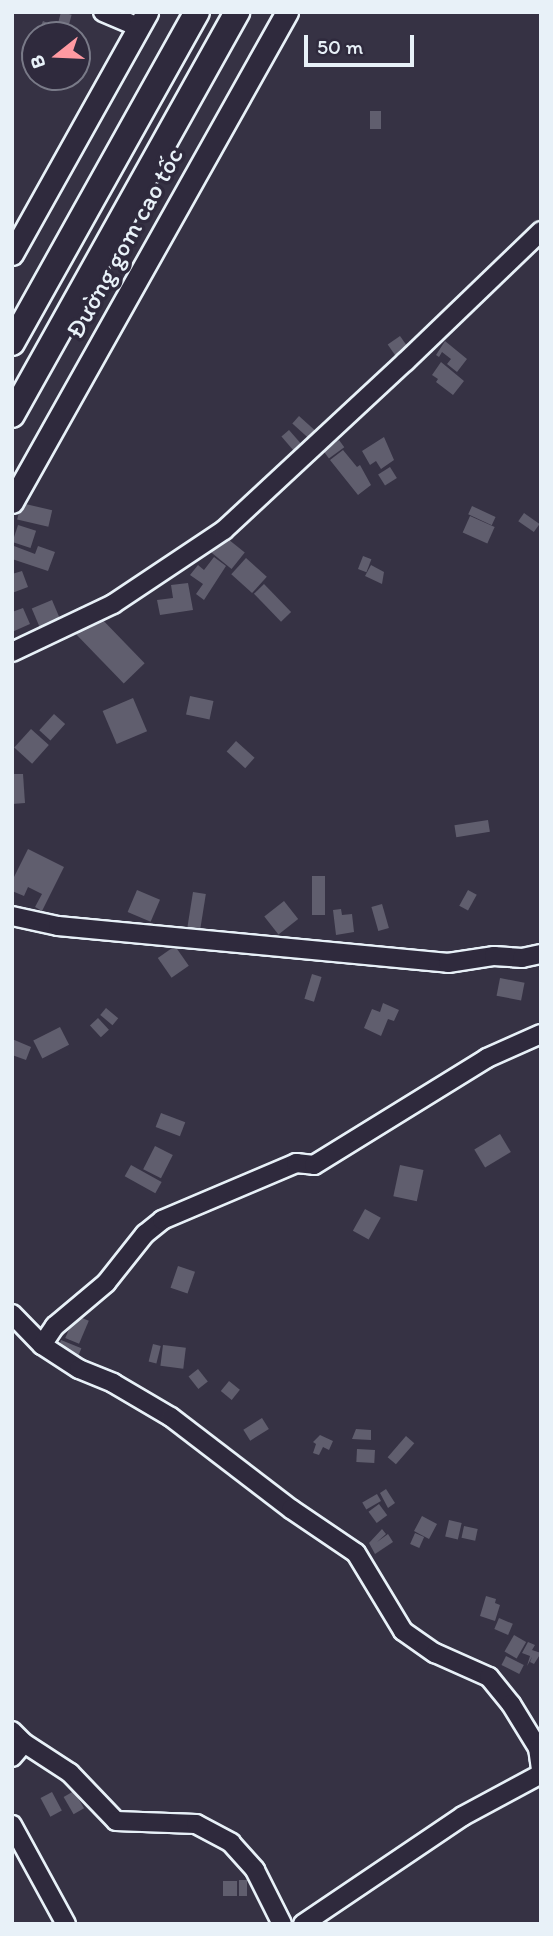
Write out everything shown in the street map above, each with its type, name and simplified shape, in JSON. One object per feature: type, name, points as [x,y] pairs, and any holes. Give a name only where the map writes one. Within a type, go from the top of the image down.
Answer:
[{"type":"highway","points":[[12,343],[197,12]]},
{"type":"highway","points":[[12,415],[237,12]]},
{"type":"main road","name":"Đường gom cao tốc","points":[[12,502],[287,12]]},
{"type":"main road","points":[[12,254],[143,20]]},
{"type":"street","points":[[103,12],[143,20]]},
{"type":"street","points":[[12,652],[113,604],[224,530],[541,231]]},
{"type":"street","points":[[12,915],[58,926],[448,963],[494,956],[522,958],[541,954]]},
{"type":"street","points":[[42,1345],[55,1326],[106,1283],[145,1234],[162,1220],[296,1163],[314,1165],[487,1058],[541,1034]]},
{"type":"street","points":[[12,1314],[42,1345],[171,1417],[291,1509],[356,1553],[402,1631],[435,1653],[489,1677],[511,1704],[538,1748],[541,1769]]},
{"type":"street","points":[[16,1744],[70,1773],[116,1821],[196,1824],[230,1843],[255,1870],[282,1924]]},
{"type":"street","points":[[303,1924],[463,1816],[541,1774]]},
{"type":"street","points":[[12,1825],[66,1924]]},
{"type":"building","points":[[61,12],[72,15],[70,21],[59,21]]},
{"type":"building","points":[[370,111],[381,111],[381,129],[370,129]]},
{"type":"building","points":[[400,336],[409,349],[397,358],[388,345]]},
{"type":"building","points":[[445,341],[467,359],[457,372],[447,364],[451,359],[442,352],[439,357],[436,355]]},
{"type":"building","points":[[441,362],[464,381],[453,395],[436,382],[438,379],[432,375]]},
{"type":"building","points":[[299,416],[320,435],[313,442],[292,423]]},
{"type":"building","points":[[289,430],[304,447],[297,454],[281,437]]},
{"type":"building","points":[[384,437],[394,460],[381,469],[376,461],[370,465],[362,451]]},
{"type":"building","points":[[339,440],[344,447],[329,458],[324,451]]},
{"type":"building","points":[[343,450],[357,467],[360,465],[371,485],[358,495],[330,460]]},
{"type":"building","points":[[390,467],[397,478],[385,485],[378,474]]},
{"type":"building","points":[[21,503],[52,510],[48,527],[17,520]]},
{"type":"building","points":[[472,506],[496,517],[492,525],[468,514]]},
{"type":"building","points":[[524,513],[540,524],[534,532],[518,521]]},
{"type":"building","points":[[470,516],[495,527],[487,543],[463,532]]},
{"type":"building","points":[[18,525],[36,531],[31,548],[12,542]]},
{"type":"building","points":[[223,535],[245,553],[232,569],[210,551]]},
{"type":"building","points":[[14,546],[35,554],[38,546],[55,552],[48,571],[12,559]]},
{"type":"building","points":[[363,556],[371,559],[366,572],[358,569]]},
{"type":"building","points":[[214,557],[226,566],[204,600],[196,594],[203,584],[190,575],[198,565],[204,570]]},
{"type":"building","points":[[246,558],[267,577],[252,593],[231,574]]},
{"type":"building","points":[[371,565],[384,572],[382,584],[365,576]]},
{"type":"building","points":[[22,571],[28,587],[12,593],[12,574]]},
{"type":"building","points":[[188,583],[193,610],[160,615],[157,600],[173,598],[171,585]]},
{"type":"building","points":[[264,584],[291,612],[281,622],[254,594]]},
{"type":"building","points":[[52,600],[62,623],[42,632],[32,609]]},
{"type":"building","points":[[23,608],[30,624],[12,632],[12,612]]},
{"type":"building","points":[[96,613],[145,663],[124,683],[75,633]]},
{"type":"building","points":[[190,696],[213,701],[210,720],[186,715]]},
{"type":"building","points":[[133,698],[147,731],[117,744],[103,711]]},
{"type":"building","points":[[54,714],[65,724],[50,740],[39,730]]},
{"type":"building","points":[[31,729],[49,745],[32,764],[14,748]]},
{"type":"building","points":[[236,741],[255,758],[245,768],[227,751]]},
{"type":"building","points":[[12,774],[23,774],[25,803],[12,804]]},
{"type":"building","points":[[488,820],[490,832],[456,837],[454,825]]},
{"type":"building","points":[[28,849],[64,867],[42,911],[35,907],[42,894],[28,887],[24,896],[12,891],[12,881]]},
{"type":"building","points":[[312,876],[325,876],[325,915],[312,915]]},
{"type":"building","points":[[137,890],[160,900],[151,922],[128,912]]},
{"type":"building","points":[[468,890],[477,895],[468,911],[459,906]]},
{"type":"building","points":[[193,892],[206,894],[200,930],[187,928]]},
{"type":"building","points":[[284,901],[298,919],[278,935],[264,916]]},
{"type":"building","points":[[382,904],[389,928],[378,931],[371,907]]},
{"type":"building","points":[[341,909],[342,915],[352,914],[354,932],[336,935],[333,910]]},
{"type":"building","points":[[175,946],[189,966],[172,978],[158,958]]},
{"type":"building","points":[[312,974],[322,977],[314,1002],[304,999]]},
{"type":"building","points":[[500,978],[525,983],[521,1000],[497,996]]},
{"type":"building","points":[[383,1003],[399,1010],[394,1021],[388,1019],[381,1036],[364,1028],[372,1009],[380,1012]]},
{"type":"building","points":[[106,1008],[118,1018],[112,1025],[100,1015]]},
{"type":"building","points":[[98,1018],[109,1030],[101,1037],[90,1026]]},
{"type":"building","points":[[60,1027],[69,1045],[42,1058],[33,1041]]},
{"type":"building","points":[[12,1039],[31,1047],[26,1060],[12,1055]]},
{"type":"building","points":[[161,1113],[185,1122],[180,1136],[156,1127]]},
{"type":"building","points":[[500,1134],[511,1152],[485,1167],[474,1149]]},
{"type":"building","points":[[155,1146],[173,1155],[161,1178],[143,1169]]},
{"type":"building","points":[[131,1165],[162,1182],[155,1193],[125,1176]]},
{"type":"building","points":[[400,1165],[423,1170],[417,1201],[393,1196]]},
{"type":"building","points":[[365,1209],[381,1218],[369,1240],[353,1231]]},
{"type":"building","points":[[178,1266],[195,1272],[188,1294],[171,1288]]},
{"type":"building","points":[[75,1315],[89,1321],[79,1344],[65,1338]]},
{"type":"building","points":[[61,1340],[81,1348],[77,1359],[57,1351]]},
{"type":"building","points":[[153,1344],[161,1346],[156,1363],[149,1361]]},
{"type":"building","points":[[163,1345],[186,1348],[183,1369],[160,1366]]},
{"type":"building","points":[[198,1369],[208,1382],[198,1389],[189,1376]]},
{"type":"building","points":[[229,1381],[240,1390],[232,1400],[221,1391]]},
{"type":"building","points":[[262,1418],[269,1429],[250,1441],[243,1430]]},
{"type":"building","points":[[356,1429],[371,1430],[371,1440],[352,1439]]},
{"type":"building","points":[[320,1435],[333,1441],[329,1450],[323,1447],[319,1455],[313,1453],[316,1444],[313,1442]]},
{"type":"building","points":[[406,1436],[414,1443],[396,1464],[388,1457]]},
{"type":"building","points":[[357,1449],[375,1450],[374,1463],[356,1462]]},
{"type":"building","points":[[386,1489],[395,1503],[388,1508],[380,1493]]},
{"type":"building","points":[[377,1494],[381,1501],[366,1509],[362,1502]]},
{"type":"building","points":[[379,1504],[387,1515],[377,1523],[368,1512]]},
{"type":"building","points":[[422,1516],[437,1524],[429,1539],[414,1531]]},
{"type":"building","points":[[449,1520],[462,1523],[458,1539],[445,1537]]},
{"type":"building","points":[[464,1526],[478,1529],[475,1541],[462,1538]]},
{"type":"building","points":[[382,1529],[386,1534],[377,1542],[388,1534],[393,1542],[375,1554],[369,1543]]},
{"type":"building","points":[[415,1533],[424,1537],[419,1548],[410,1544]]},
{"type":"building","points":[[486,1596],[496,1599],[495,1603],[500,1605],[495,1621],[480,1616]]},
{"type":"building","points":[[499,1618],[513,1624],[508,1635],[494,1629]]},
{"type":"building","points":[[514,1635],[526,1642],[517,1658],[504,1651]]},
{"type":"building","points":[[528,1642],[535,1645],[532,1650],[541,1653],[534,1664],[530,1662],[532,1657],[527,1666],[530,1656],[522,1653]]},
{"type":"building","points":[[506,1656],[524,1665],[519,1674],[501,1665]]},
{"type":"building","points":[[74,1791],[84,1808],[74,1814],[64,1797]]},
{"type":"building","points":[[52,1792],[62,1811],[50,1817],[41,1798]]},
{"type":"building","points":[[239,1880],[247,1880],[247,1896],[239,1896]]},
{"type":"building","points":[[223,1881],[237,1881],[237,1896],[223,1896]]}]
